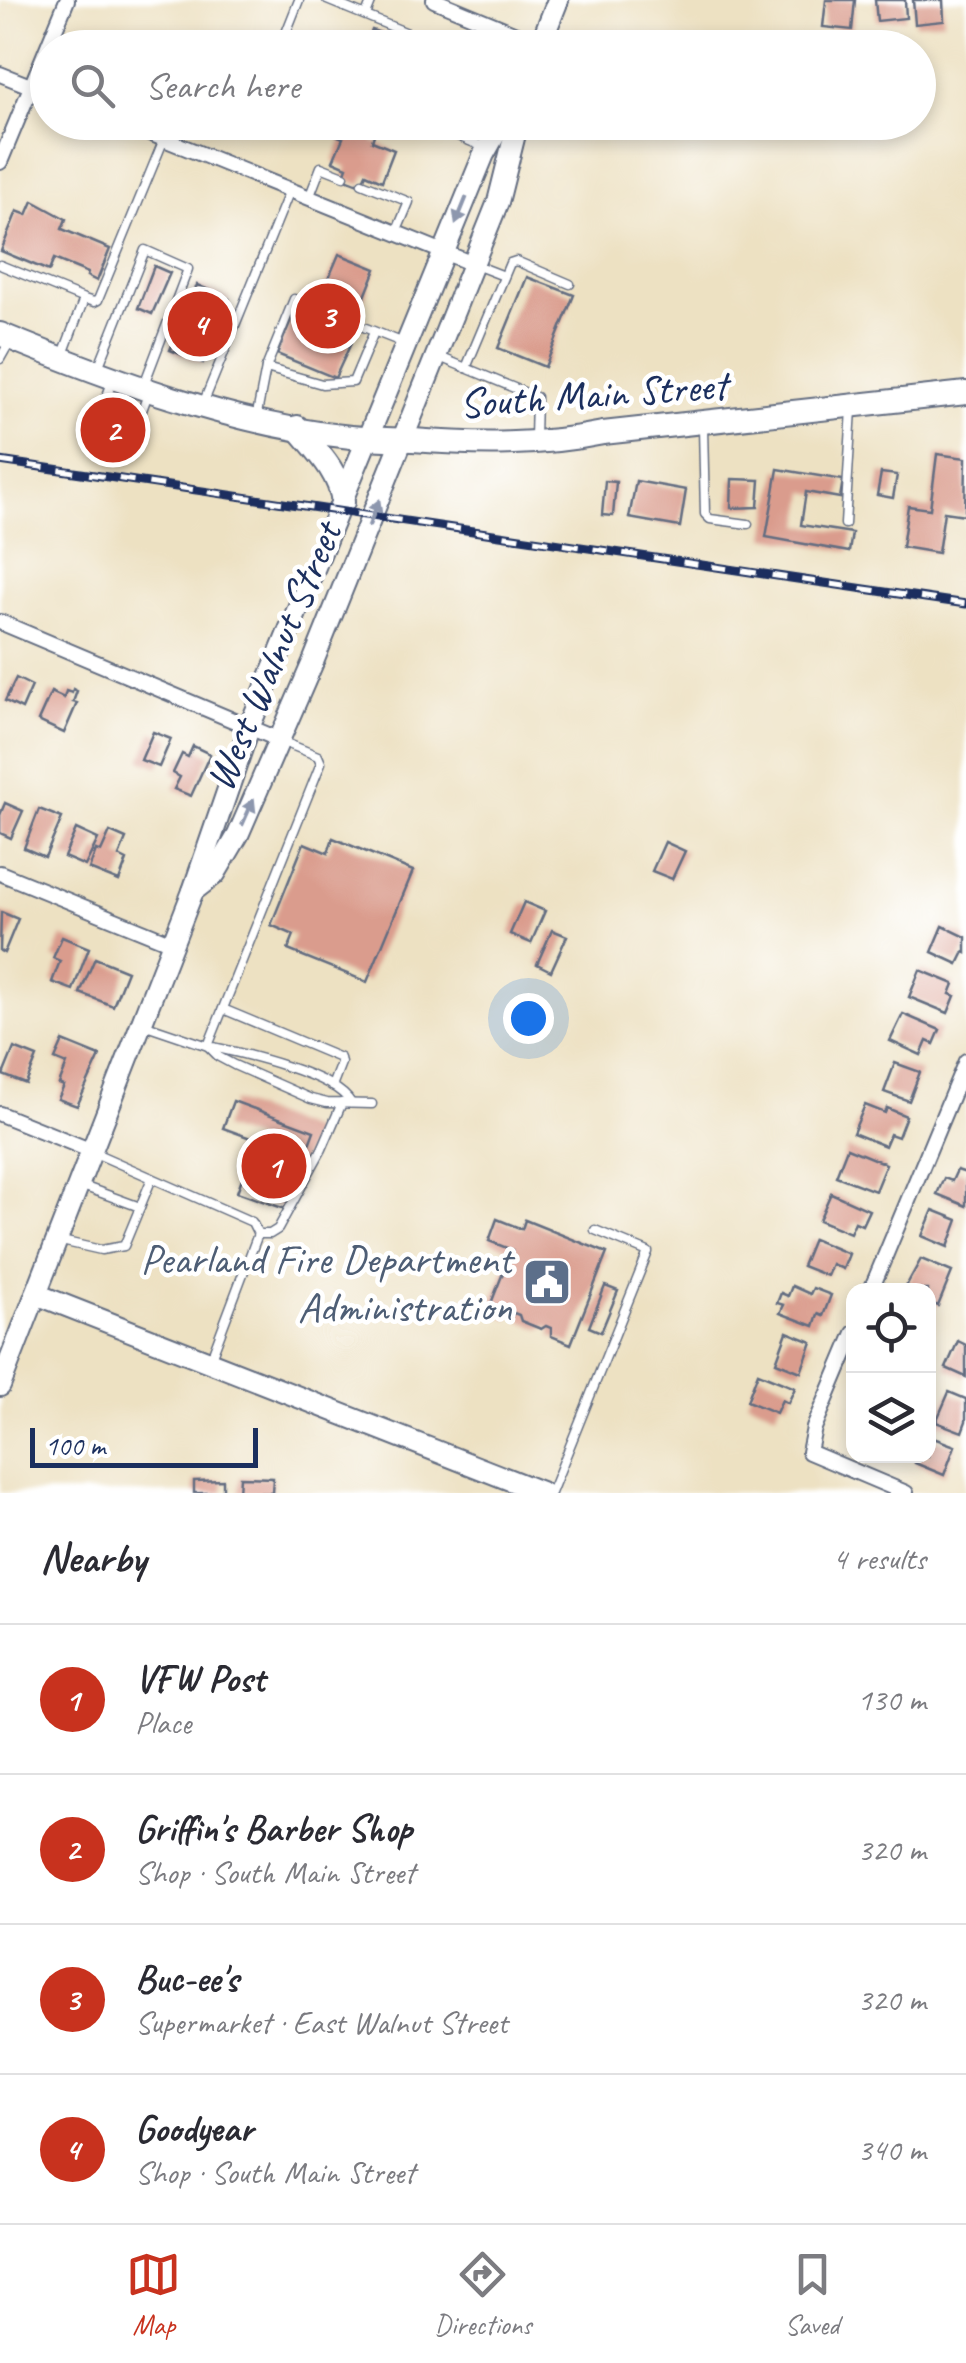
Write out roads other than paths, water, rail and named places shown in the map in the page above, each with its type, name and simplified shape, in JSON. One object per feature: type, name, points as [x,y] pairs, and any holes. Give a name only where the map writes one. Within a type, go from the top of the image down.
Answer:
[{"type":"main road","name":"South Main Street","points":[[4,344],[256,419],[369,437],[472,444],[535,442],[966,393]]},
{"type":"main road","points":[[297,427],[331,469],[341,489],[342,502]]},
{"type":"street","points":[[54,30],[66,0]]},
{"type":"street","points":[[434,0],[503,30]]},
{"type":"street","points":[[544,30],[552,2]]},
{"type":"street","points":[[0,74],[30,86]]},
{"type":"street","points":[[0,162],[30,88]]},
{"type":"street","points":[[164,140],[473,264]]},
{"type":"street","name":"West Walnut Street","points":[[2,1377],[193,890],[249,728],[492,140]]},
{"type":"street","name":"West Walnut Street","points":[[193,890],[215,874],[238,835],[280,740],[498,202],[514,140]]},
{"type":"street","points":[[0,622],[280,740]]},
{"type":"street","points":[[0,873],[172,943]]},
{"type":"street","points":[[874,1283],[966,1061]]},
{"type":"street","points":[[0,1114],[92,1151]]},
{"type":"street","points":[[36,1294],[547,1493]]},
{"type":"street","points":[[846,1352],[814,1428],[809,1452],[906,1493]]},
{"type":"lane","points":[[287,30],[299,0]]},
{"type":"lane","points":[[327,0],[401,30]]},
{"type":"lane","points":[[366,15],[372,0]]},
{"type":"lane","points":[[0,266],[84,299],[98,300],[164,140]]},
{"type":"lane","points":[[468,140],[487,148]]},
{"type":"lane","points":[[308,198],[321,167],[344,176]]},
{"type":"lane","points":[[362,183],[409,202],[396,233]]},
{"type":"lane","points":[[202,405],[290,190]]},
{"type":"lane","points":[[122,240],[188,268],[130,446],[116,451],[96,442],[93,434],[105,375],[145,250]]},
{"type":"lane","points":[[466,368],[510,262],[516,261],[570,284]]},
{"type":"lane","points":[[473,264],[504,276]]},
{"type":"lane","points":[[61,359],[84,299]]},
{"type":"lane","points":[[256,419],[266,368],[294,299],[316,308]]},
{"type":"lane","points":[[343,319],[407,344]]},
{"type":"lane","points":[[266,368],[322,384],[353,382],[374,332]]},
{"type":"lane","points":[[437,356],[536,397],[535,442]]},
{"type":"lane","points":[[844,524],[852,408]]},
{"type":"lane","points":[[703,423],[705,514],[710,519],[748,524]]},
{"type":"lane","points":[[208,1046],[321,763],[318,756],[280,740]]},
{"type":"lane","points":[[223,1009],[340,1058],[332,1086]]},
{"type":"lane","points":[[141,1023],[254,1058],[344,1092],[346,1103],[278,1229],[258,1234]]},
{"type":"lane","points":[[208,1046],[219,1058],[311,1099],[372,1104]]},
{"type":"lane","points":[[92,1151],[252,1222],[258,1234],[210,1361]]},
{"type":"lane","points":[[57,1240],[101,1250],[124,1246],[152,1178]]},
{"type":"lane","points":[[80,1185],[140,1208]]},
{"type":"lane","points":[[547,1493],[648,1252],[595,1230]]},
{"type":"railway","points":[[0,461],[966,604]]},
{"type":"place","name":"Buc-ee's","points":[[328,316]]},
{"type":"place","name":"Goodyear","points":[[200,324]]},
{"type":"place","name":"Griffin's Barber Shop","points":[[113,430]]},
{"type":"place","name":"VFW Post","points":[[274,1166]]},
{"type":"place","name":"Pearland Fire Department Administration","points":[[547,1282]]}]
